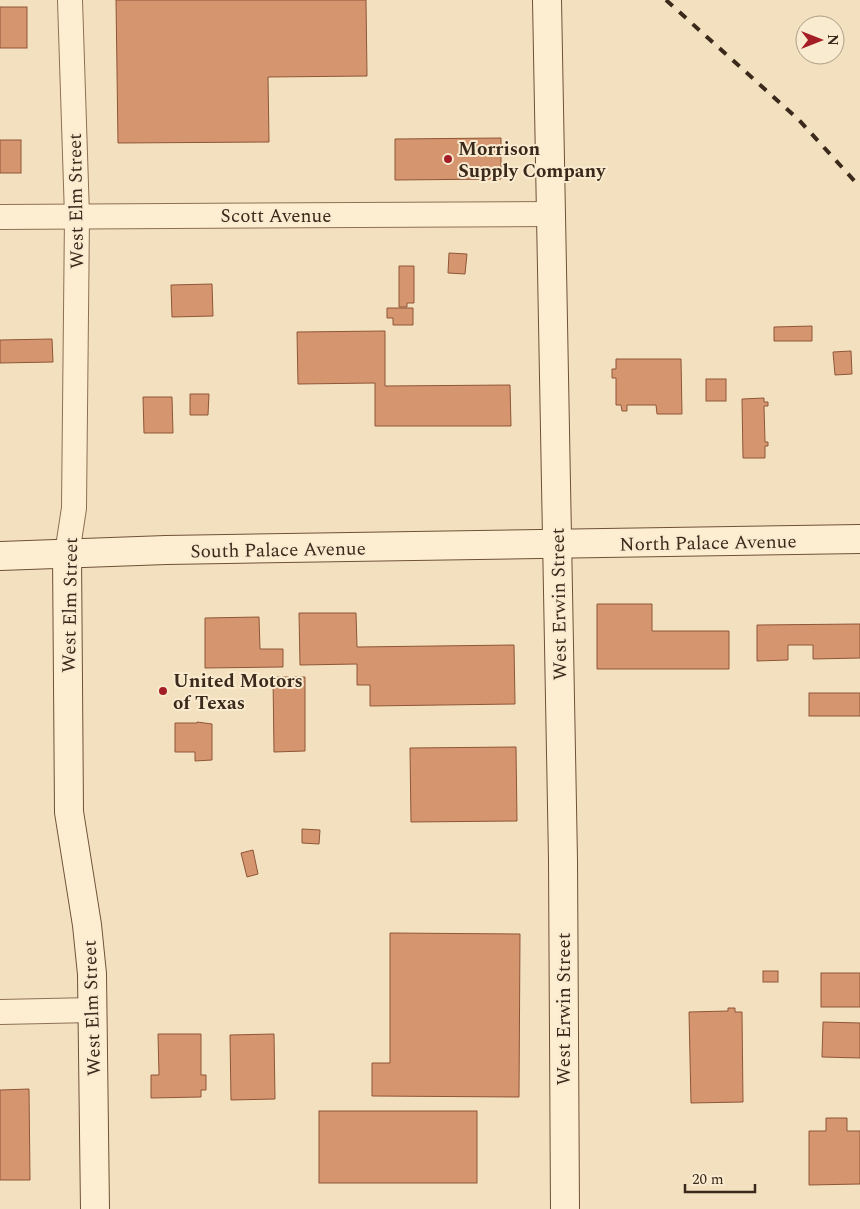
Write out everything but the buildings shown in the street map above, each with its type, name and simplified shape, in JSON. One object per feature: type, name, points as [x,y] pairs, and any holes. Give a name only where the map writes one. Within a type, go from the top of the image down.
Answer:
[{"type":"main road","name":"West Erwin Street","points":[[547,0],[563,860],[565,1209]]},
{"type":"main road","name":"North Palace Avenue","points":[[556,545],[860,538]]},
{"type":"main road","name":"South Palace Avenue","points":[[0,556],[166,550],[556,545]]},
{"type":"main road","name":"West Elm Street","points":[[67,554],[69,812],[92,974],[95,1209]]},
{"type":"street","name":"West Elm Street","points":[[67,554],[74,508],[77,216],[70,0]]},
{"type":"street","name":"Scott Avenue","points":[[0,217],[552,214]]},
{"type":"street","points":[[0,1012],[93,1010]]},
{"type":"railway","points":[[666,0],[799,120],[860,187]]},
{"type":"place","name":"Morrison Supply Company","points":[[448,159]]},
{"type":"place","name":"United Motors of Texas","points":[[163,691]]}]
